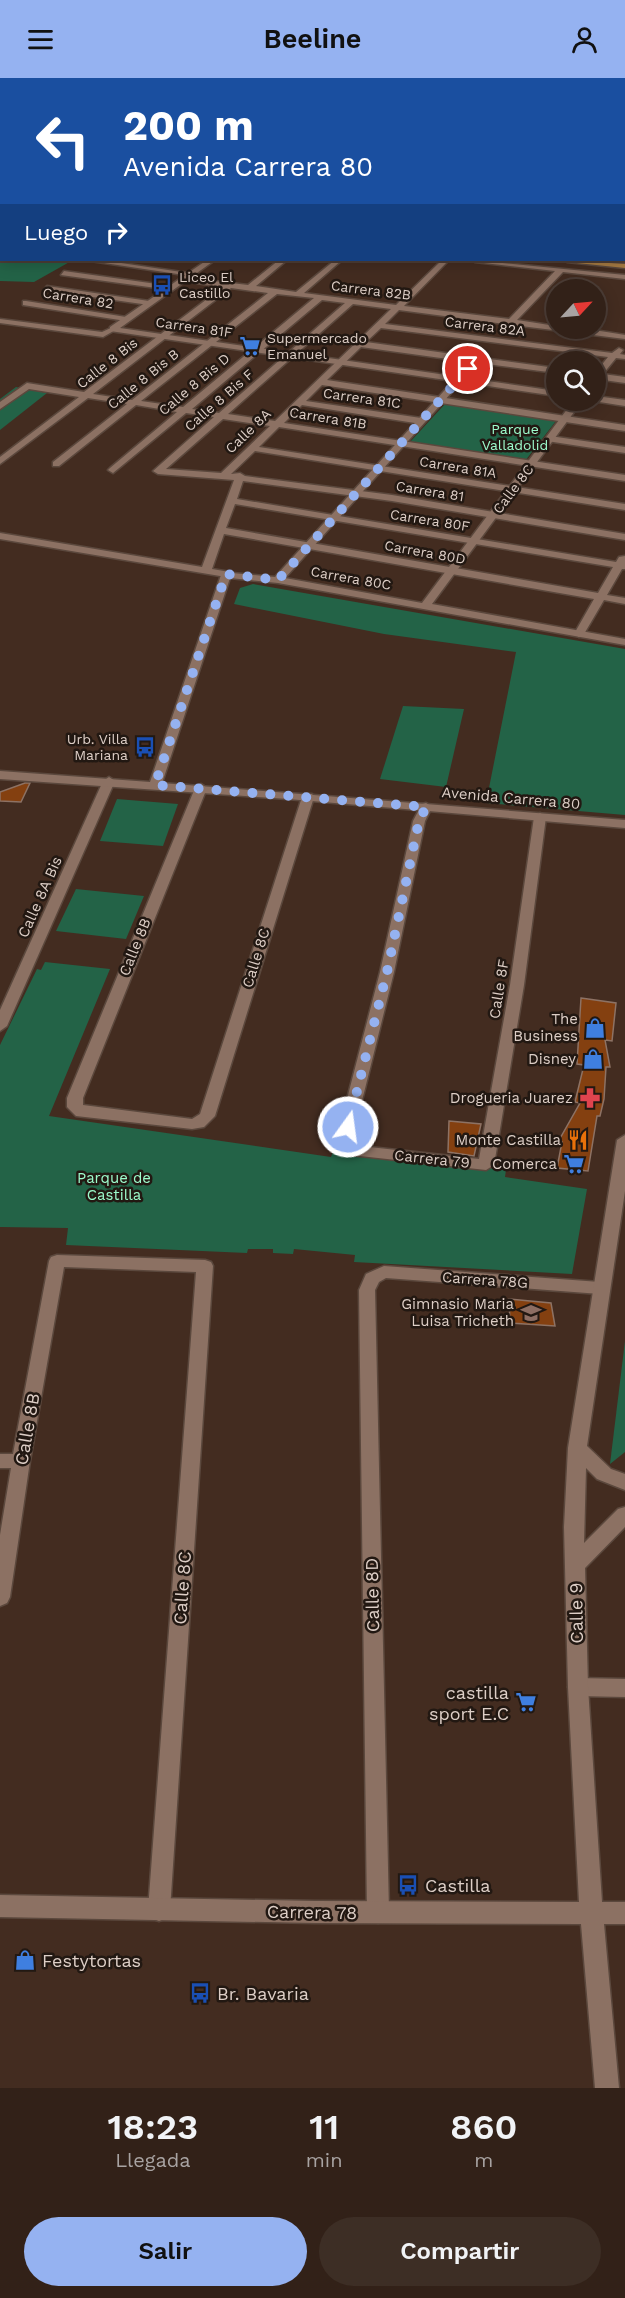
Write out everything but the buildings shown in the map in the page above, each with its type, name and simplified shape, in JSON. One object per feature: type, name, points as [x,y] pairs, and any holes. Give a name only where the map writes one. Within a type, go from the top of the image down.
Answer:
[{"type":"main road","points":[[577,261],[625,266]]},
{"type":"street","points":[[94,261],[191,274]]},
{"type":"street","points":[[0,321],[103,335],[210,261]]},
{"type":"street","points":[[249,288],[282,261]]},
{"type":"street","points":[[298,294],[338,261]]},
{"type":"street","name":"Calle 8A","points":[[225,475],[446,261]]},
{"type":"street","points":[[484,261],[625,277]]},
{"type":"street","points":[[278,580],[510,322],[561,270]]},
{"type":"street","points":[[64,273],[171,288]]},
{"type":"street","name":"Carrera 82B","points":[[183,279],[546,327]]},
{"type":"street","name":"Calle 8 Bis","points":[[0,461],[230,285]]},
{"type":"street","points":[[47,288],[149,303]]},
{"type":"street","name":"Calle 8 Bis B","points":[[56,464],[275,291]]},
{"type":"street","name":"Calle 8 Bis D","points":[[113,470],[320,297]]},
{"type":"street","name":"Calle 8 Bis F","points":[[158,471],[351,301]]},
{"type":"street","name":"Carrera 82","points":[[26,303],[126,320]]},
{"type":"street","name":"Carrera 82A","points":[[378,325],[625,357]]},
{"type":"street","name":"Carrera 81F","points":[[113,329],[546,392]]},
{"type":"street","points":[[606,334],[625,337]]},
{"type":"street","points":[[359,344],[546,370]]},
{"type":"street","points":[[606,365],[625,344]]},
{"type":"street","points":[[606,377],[625,380]]},
{"type":"street","points":[[320,382],[625,428]]},
{"type":"street","name":"Carrera 81B","points":[[0,406],[27,386],[625,477]]},
{"type":"street","points":[[606,400],[625,403]]},
{"type":"street","name":"Carrera 81C","points":[[298,402],[421,421]]},
{"type":"street","name":"Calle 8C","points":[[425,606],[571,411]]},
{"type":"street","points":[[550,439],[625,450]]},
{"type":"street","name":"Carrera 81A","points":[[251,448],[625,507]]},
{"type":"street","name":"Carrera 81","points":[[158,471],[240,476],[625,537]]},
{"type":"street","points":[[206,571],[240,476]]},
{"type":"street","name":"Carrera 80F","points":[[231,501],[623,563]]},
{"type":"street","name":"Carrera 80D","points":[[221,530],[625,601]]},
{"type":"street","name":"Carrera 80C","points":[[0,536],[206,571],[278,580],[625,642]]},
{"type":"street","points":[[579,634],[623,563]]},
{"type":"street","points":[[155,785],[226,574]]},
{"type":"street","name":"Avenida Carrera 80","points":[[1,777],[109,781],[625,824]]},
{"type":"street","name":"Calle 8A Bis","points":[[0,1026],[109,781]]},
{"type":"street","name":"Calle 8B","points":[[201,788],[134,948],[75,1098],[75,1107],[81,1112],[192,1124],[204,1120]]},
{"type":"street","name":"Calle 8C","points":[[204,1120],[308,796]]},
{"type":"street","name":"Carrera 79","points":[[426,807],[419,821],[387,972],[342,1149],[486,1165]]},
{"type":"street","name":"Calle 8F","points":[[486,1165],[517,985],[540,817]]},
{"type":"street","name":"Calle 9","points":[[607,2088],[591,1913],[578,1687],[575,1565],[577,1448],[600,1288],[625,1140]]},
{"type":"street","name":"Calle 8C","points":[[57,1261],[206,1266],[159,1910]]},
{"type":"street","name":"Calle 8B","points":[[0,1597],[21,1461],[57,1261]]},
{"type":"street","name":"Carrera 78G","points":[[372,1278],[384,1272],[600,1288]]},
{"type":"street","name":"Calle 8D","points":[[372,1278],[367,1290],[378,1912]]},
{"type":"street","points":[[577,1448],[604,1474],[625,1482]]},
{"type":"street","points":[[0,1461],[21,1461]]},
{"type":"street","points":[[575,1565],[625,1515]]},
{"type":"street","points":[[578,1687],[625,1688]]},
{"type":"street","name":"Carrera 78","points":[[0,1906],[159,1910],[625,1913]]},
{"type":"green space","points":[[0,261],[71,261],[34,282],[0,281]]},
{"type":"green space","points":[[16,387],[47,393],[0,430],[0,399]]},
{"type":"green space","name":"Parque Valladolid","points":[[445,404],[556,421],[525,461],[410,442]]},
{"type":"green space","points":[[253,584],[625,649],[625,815],[486,803],[516,652],[384,634],[234,604],[240,588]]},
{"type":"green space","points":[[403,706],[464,709],[446,787],[380,779]]},
{"type":"green space","points":[[117,799],[178,804],[163,846],[100,841]]},
{"type":"green space","points":[[76,889],[144,896],[126,939],[56,931]]},
{"type":"green space","name":"Parque de Castilla","points":[[45,962],[110,969],[49,1116],[331,1157],[334,1149],[506,1170],[505,1177],[587,1189],[572,1274],[354,1262],[355,1255],[294,1249],[293,1254],[273,1253],[273,1249],[248,1249],[247,1253],[66,1245],[68,1228],[0,1227],[0,1045],[37,969],[41,970]]},
{"type":"green space","points":[[625,1341],[625,1452],[610,1464]]},
{"type":"place","name":"Liceo El Castillo","points":[[162,285]]},
{"type":"place","name":"Supermercado Emanuel","points":[[250,346]]},
{"type":"place","name":"Urb. Villa Mariana","points":[[145,747]]},
{"type":"place","name":"The Business","points":[[595,1028]]},
{"type":"place","name":"Disney","points":[[593,1059]]},
{"type":"place","name":"Drogueria Juarez","points":[[590,1098]]},
{"type":"place","name":"Monte Castilla","points":[[578,1140]]},
{"type":"place","name":"Comerca","points":[[574,1164]]},
{"type":"place","name":"Gimnasio Maria Luisa Tricheth","points":[[531,1313]]},
{"type":"place","name":"castilla sport E.C","points":[[526,1702]]},
{"type":"place","name":"Castilla","points":[[408,1885]]},
{"type":"place","name":"Festytortas","points":[[25,1960]]},
{"type":"place","name":"Br. Bavaria","points":[[200,1993]]},
{"type":"route","points":[[348,1127],[387,972],[419,821],[426,807],[155,785],[226,574],[278,580],[468,369]]}]
